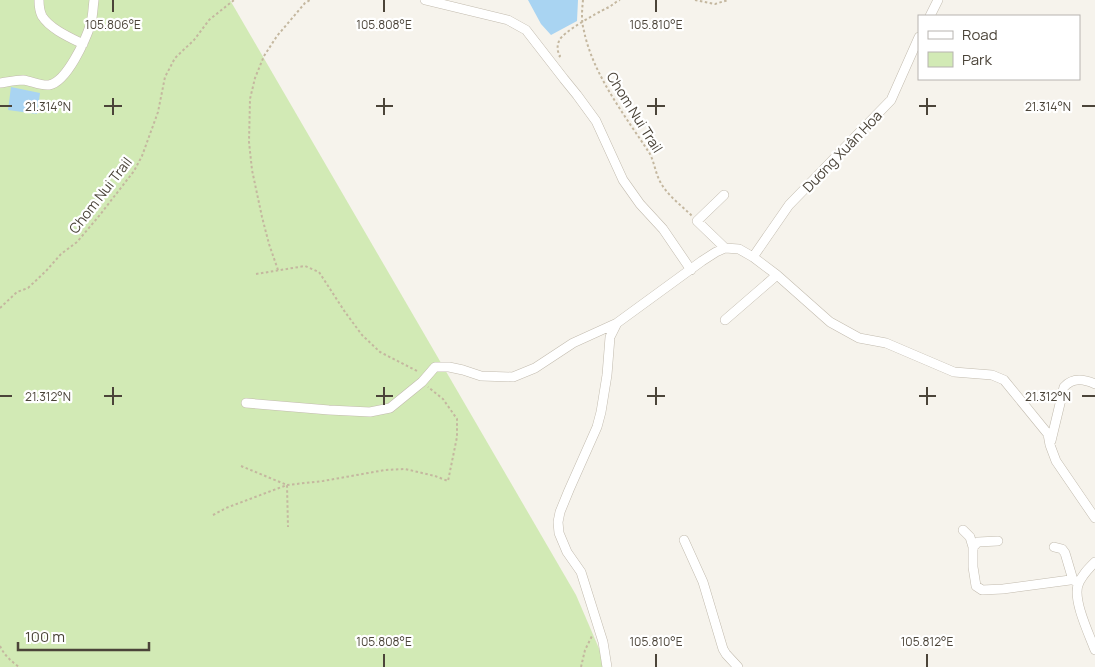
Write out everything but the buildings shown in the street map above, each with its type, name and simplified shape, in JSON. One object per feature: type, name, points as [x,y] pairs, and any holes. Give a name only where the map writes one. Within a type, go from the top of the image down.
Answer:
[{"type":"street","points":[[38,0],[42,16],[50,24],[66,36],[83,44]]},
{"type":"street","points":[[0,83],[23,80],[40,85],[52,85],[62,77],[83,44],[91,22],[94,0]]},
{"type":"street","points":[[425,0],[508,20],[526,30],[578,95],[596,121],[624,180],[640,204],[663,229],[691,270]]},
{"type":"street","points":[[930,15],[938,0]]},
{"type":"street","name":"Dương Xuân Hoa","points":[[753,257],[789,205],[891,100],[918,39]]},
{"type":"street","points":[[724,194],[697,221],[725,248]]},
{"type":"street","points":[[246,403],[370,412],[390,408],[425,379],[435,367],[449,367],[481,376],[513,377],[535,368],[573,343],[617,323],[716,252],[725,248],[739,249],[777,275],[830,322],[859,338],[886,343],[954,372],[992,375],[1004,380],[1048,434],[1056,461],[1095,518]]},
{"type":"street","points":[[725,320],[777,275]]},
{"type":"street","points":[[607,667],[603,642],[580,572],[567,552],[559,533],[558,522],[569,490],[597,428],[607,375],[610,337],[617,323]]},
{"type":"street","points":[[1050,445],[1064,387],[1069,382],[1075,380],[1095,384]]},
{"type":"street","points":[[963,530],[970,537],[973,547],[973,567],[976,586],[982,590],[1076,582],[1095,562]]},
{"type":"street","points":[[684,540],[703,582],[723,649],[738,667]]},
{"type":"street","points":[[973,547],[978,542],[998,541]]},
{"type":"street","points":[[1054,547],[1062,549],[1065,553],[1076,582],[1079,605],[1095,650]]},
{"type":"path","name":"Chom Nui Trail","points":[[0,308],[17,292],[28,288],[60,254],[77,242],[134,172],[158,112],[165,77],[175,58],[194,40],[209,20],[234,0]]},
{"type":"path","points":[[278,270],[264,226],[252,170],[249,142],[250,99],[255,78],[264,56],[277,36],[305,3],[310,0]]},
{"type":"path","name":"Chom Nui Trail","points":[[583,0],[582,22],[588,46],[598,72],[650,154],[664,190],[697,221]]},
{"type":"path","points":[[552,62],[560,56],[557,51],[558,42],[561,37],[602,9],[609,8],[614,2],[620,0]]},
{"type":"path","points":[[695,0],[715,4],[728,0]]},
{"type":"path","points":[[213,515],[226,508],[287,485],[385,470],[405,469],[448,481],[458,437],[457,420],[443,399],[425,379],[380,352],[362,335],[319,272],[305,266],[256,274]]},
{"type":"path","points":[[241,466],[287,485]]},
{"type":"path","points":[[287,485],[288,527]]},
{"type":"path","points":[[581,667],[589,640],[592,635],[600,633]]},
{"type":"path","points":[[0,646],[10,660],[19,667]]},
{"type":"green space","points":[[0,0],[230,0],[576,595],[607,667],[0,667]]},
{"type":"water","points":[[528,0],[578,0],[577,21],[551,35],[541,24]]},
{"type":"water","points":[[11,87],[40,93],[37,114],[8,110]]}]
